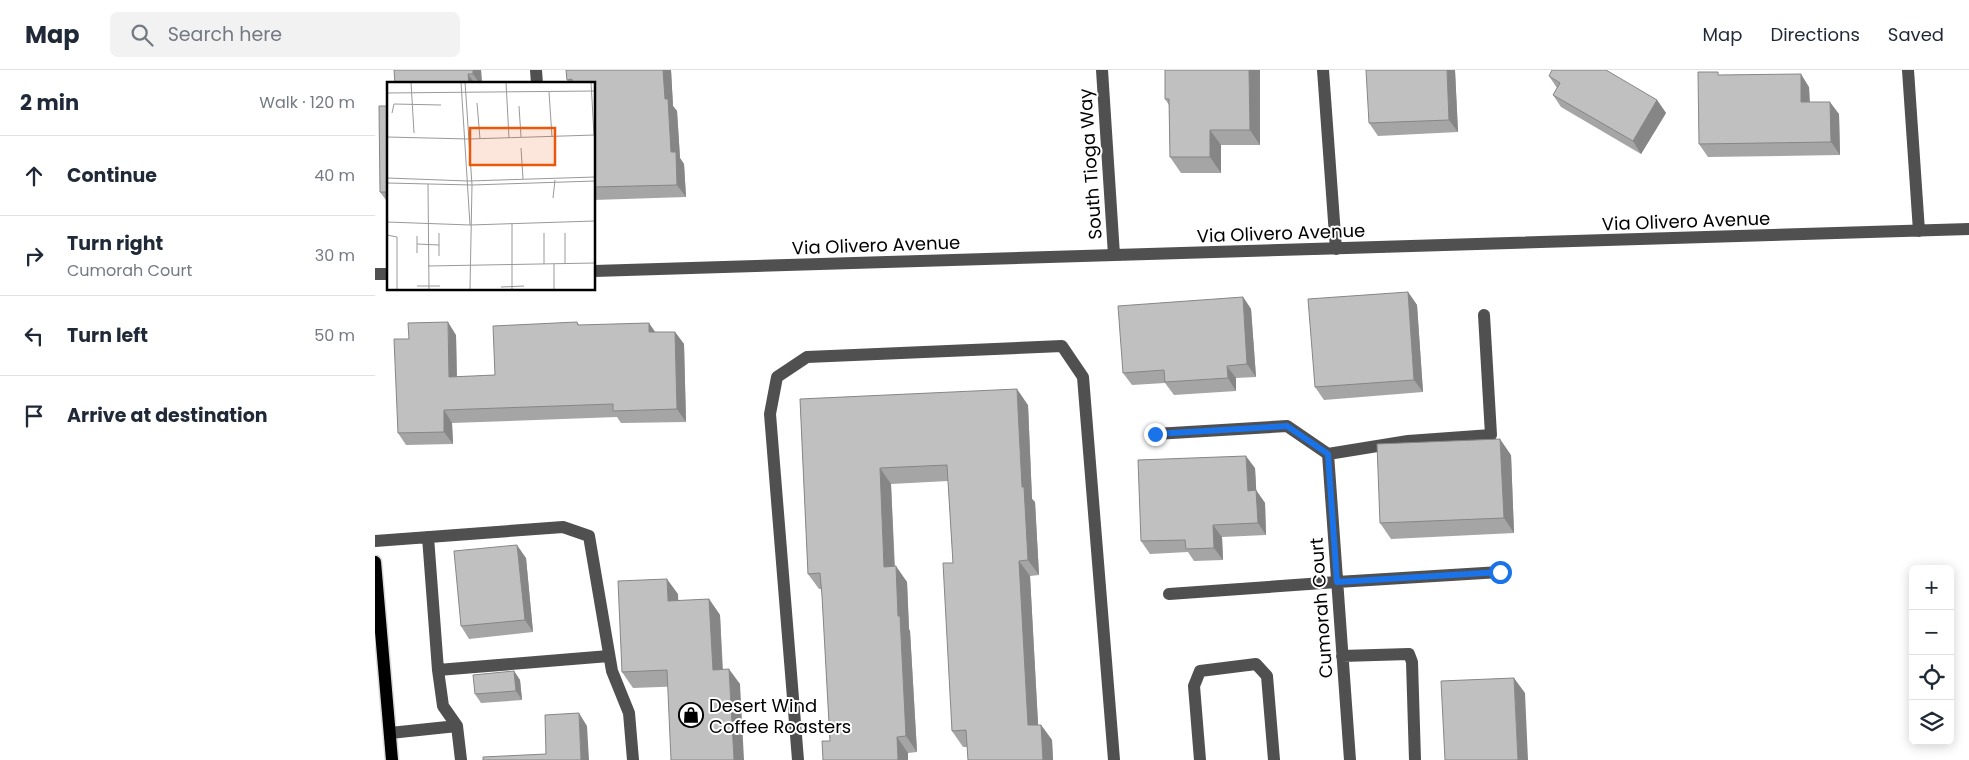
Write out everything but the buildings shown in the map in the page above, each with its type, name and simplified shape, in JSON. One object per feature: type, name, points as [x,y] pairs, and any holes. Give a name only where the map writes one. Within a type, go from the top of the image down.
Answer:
[{"type":"main road","points":[[375,562],[392,760]]},
{"type":"street","name":"South Tioga Way","points":[[1102,70],[1114,255]]},
{"type":"street","points":[[1323,70],[1336,249]]},
{"type":"street","points":[[1908,70],[1919,231]]},
{"type":"street","name":"Via Olivero Avenue","points":[[595,271],[1969,230]]},
{"type":"street","points":[[1155,434],[1287,426],[1328,454],[1407,441],[1491,435],[1484,315]]},
{"type":"street","points":[[798,760],[770,414],[777,377],[807,357],[1063,346],[1083,377],[1114,760]]},
{"type":"street","name":"Cumorah Court","points":[[1328,454],[1350,760]]},
{"type":"street","points":[[375,541],[563,527],[589,536],[612,671],[629,712],[633,760]]},
{"type":"street","points":[[428,537],[438,670],[443,706],[457,726],[461,760]]},
{"type":"street","points":[[1169,594],[1500,572]]},
{"type":"street","points":[[1342,656],[1409,654],[1412,662],[1415,760]]},
{"type":"street","points":[[438,670],[609,656]]},
{"type":"street","points":[[1200,760],[1194,686],[1200,671],[1256,664],[1267,676],[1274,760]]},
{"type":"street","points":[[390,732],[457,726]]},
{"type":"place","name":"Desert Wind Coffee Roasters","points":[[691,715]]},
{"type":"route","points":[[1155,434],[1287,426],[1328,454],[1337,582],[1500,572]]}]
